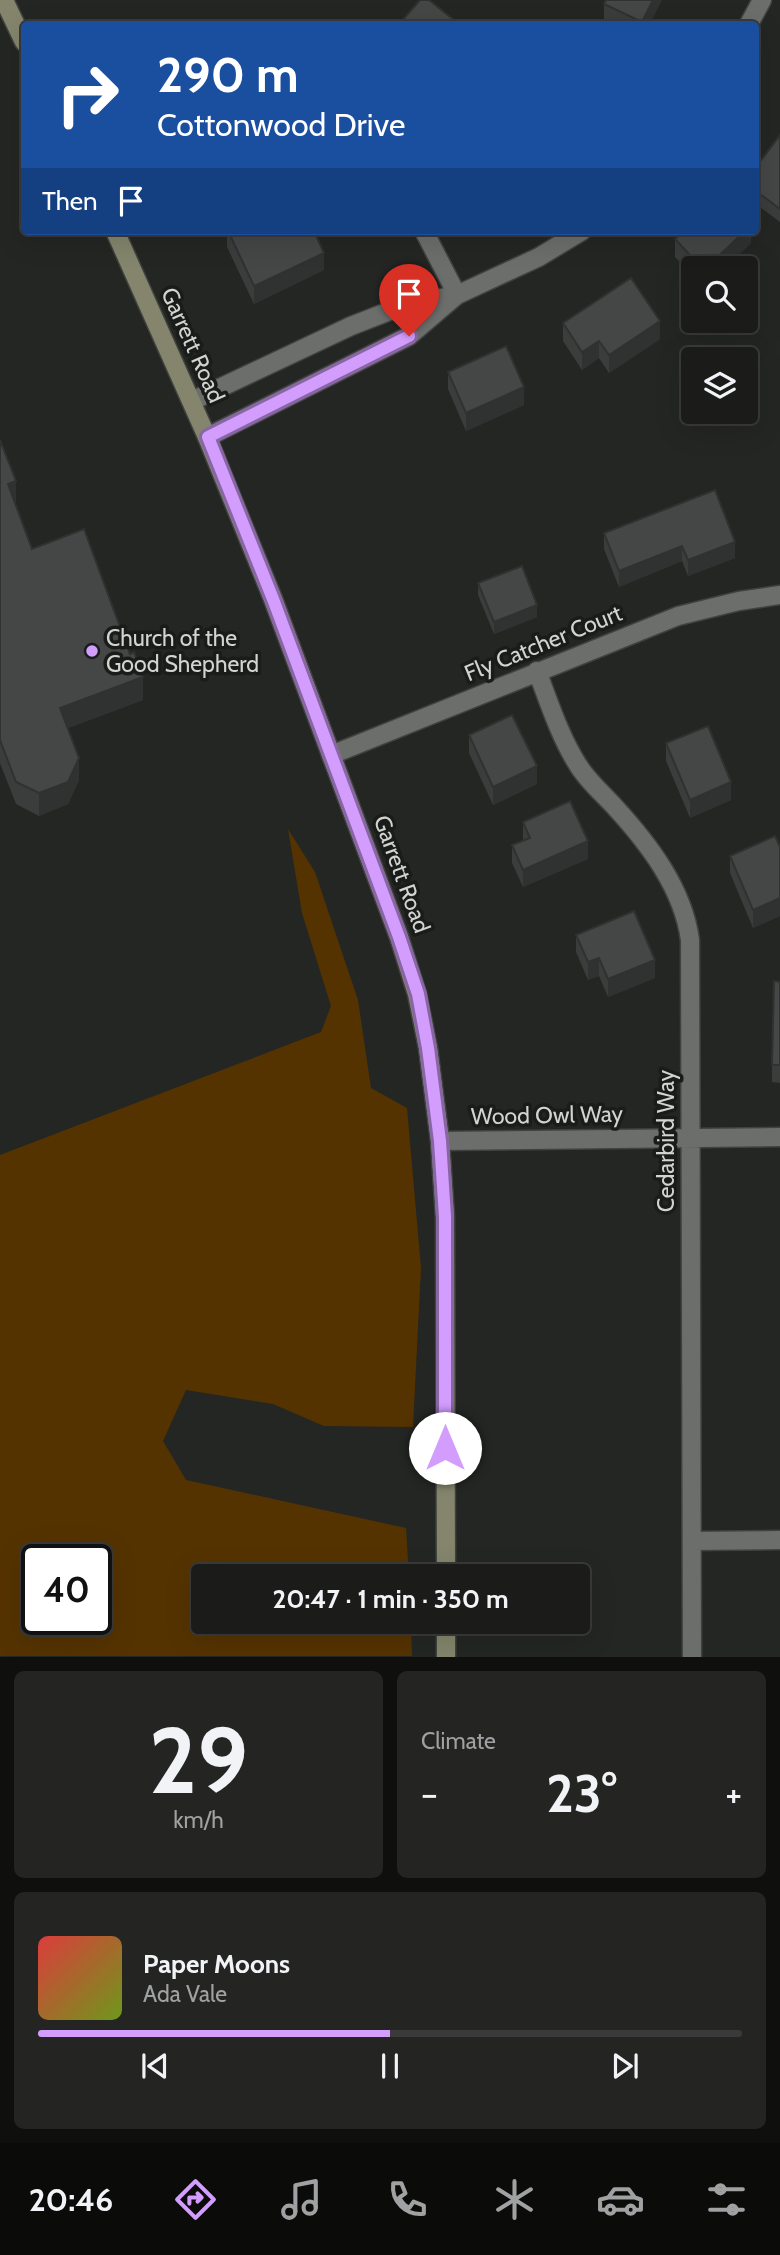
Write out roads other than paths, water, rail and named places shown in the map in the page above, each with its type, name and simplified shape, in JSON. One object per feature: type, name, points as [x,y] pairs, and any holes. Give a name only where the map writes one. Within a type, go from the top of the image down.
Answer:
[{"type":"street","points":[[4,0],[21,36]]},
{"type":"street","points":[[751,21],[762,0]]},
{"type":"street","name":"Garrett Road","points":[[117,235],[208,437],[273,599],[395,925],[418,994],[440,1141],[445,1217],[446,1564]]},
{"type":"street","points":[[426,235],[457,295]]},
{"type":"street","points":[[192,401],[351,326],[410,303],[457,295],[539,257],[575,235]]},
{"type":"street","points":[[208,437],[409,336],[457,295]]},
{"type":"street","name":"Fly Catcher Court","points":[[331,755],[678,616],[739,601],[780,595]]},
{"type":"street","name":"Cedarbird Way","points":[[537,671],[565,741],[579,767],[641,835],[681,904],[690,940],[692,1657]]},
{"type":"street","name":"Wood Owl Way","points":[[440,1141],[780,1137]]},
{"type":"street","points":[[692,1541],[780,1540]]},
{"type":"street","points":[[446,1634],[446,1657]]},
{"type":"place","name":"Church of the Good Shepherd","points":[[92,651]]}]
